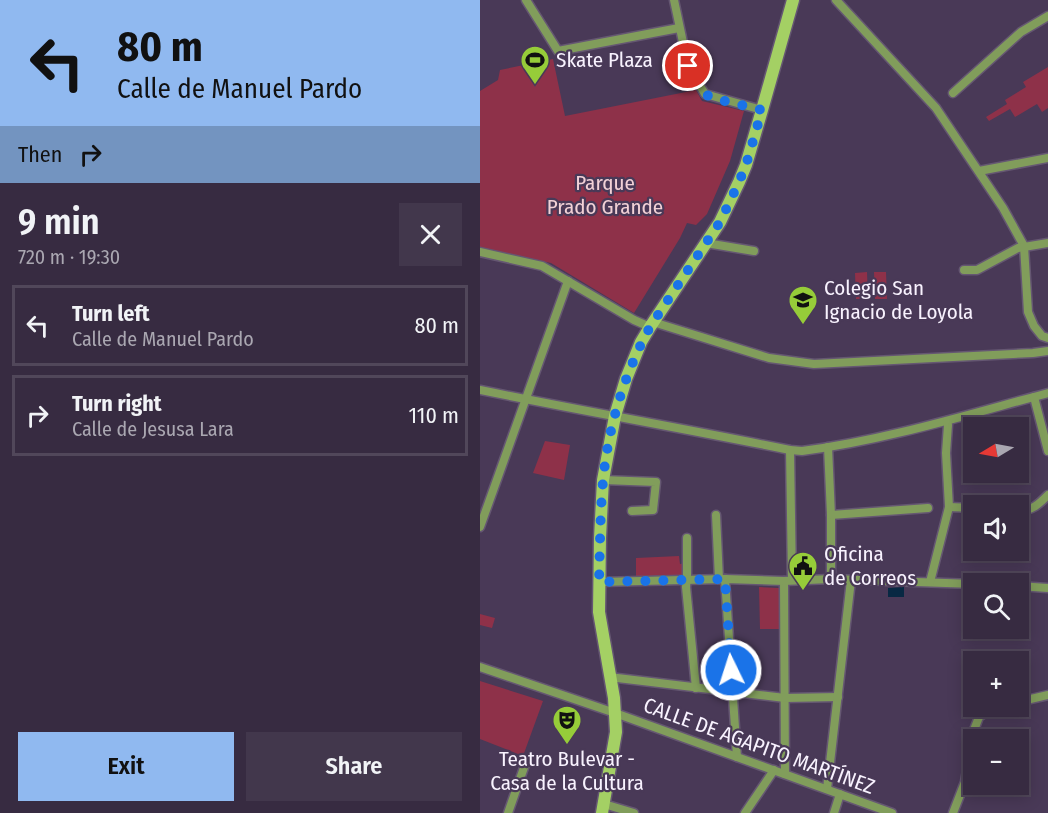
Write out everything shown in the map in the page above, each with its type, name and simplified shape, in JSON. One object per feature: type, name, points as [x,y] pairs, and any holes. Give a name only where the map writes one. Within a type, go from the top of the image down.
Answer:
[{"type":"main road","points":[[603,808],[616,732],[614,698],[601,628],[599,582],[603,480],[615,416],[626,379],[641,342],[720,222],[739,182],[746,165],[793,0]]},
{"type":"street","points":[[526,0],[558,51],[679,28]]},
{"type":"street","points":[[674,0],[688,66],[705,94],[712,98],[762,110]]},
{"type":"street","points":[[836,0],[936,108],[1003,208],[1024,246],[1028,312],[1034,326],[1045,337],[1033,353]]},
{"type":"street","points":[[953,93],[1021,32],[1048,16]]},
{"type":"street","points":[[979,171],[1048,158]]},
{"type":"street","points":[[706,243],[754,250]]},
{"type":"street","points":[[964,270],[977,270],[1024,246],[1048,243]]},
{"type":"street","points":[[480,252],[542,266],[634,320],[769,358],[814,364],[1048,351]]},
{"type":"street","points":[[480,526],[568,281]]},
{"type":"street","points":[[480,390],[802,451],[877,439],[1048,393]]},
{"type":"street","points":[[1034,397],[1048,451]]},
{"type":"street","points":[[930,582],[949,507],[946,464],[947,421]]},
{"type":"street","points":[[828,447],[831,579]]},
{"type":"street","points":[[785,774],[790,450]]},
{"type":"street","points":[[603,480],[656,482],[653,510],[632,511]]},
{"type":"street","points":[[1029,509],[1048,495]]},
{"type":"street","points":[[949,507],[963,508]]},
{"type":"street","points":[[831,515],[928,508]]},
{"type":"street","points":[[716,514],[737,757]]},
{"type":"street","points":[[687,538],[686,588],[696,688]]},
{"type":"street","points":[[599,582],[831,579],[963,584]]},
{"type":"street","points":[[827,789],[851,580]]},
{"type":"street","points":[[1029,587],[1048,588]]},
{"type":"street","name":"CALLE DE AGAPITO MARTÍNEZ","points":[[480,667],[892,813]]},
{"type":"street","points":[[609,677],[785,698],[838,697]]},
{"type":"street","points":[[1029,699],[1048,695]]},
{"type":"street","points":[[953,813],[965,782],[974,730],[979,717]]},
{"type":"street","points":[[508,813],[526,762]]},
{"type":"street","points":[[745,813],[774,770]]},
{"type":"street","points":[[834,813],[840,794]]},
{"type":"street","points":[[603,808],[634,813]]},
{"type":"green space","name":"Parque Prado Grande","points":[[553,59],[565,116],[696,90],[702,101],[744,111],[730,161],[707,214],[696,225],[687,223],[634,313],[551,263],[480,248],[480,91],[498,80],[500,70]]},
{"type":"green space","points":[[1048,67],[1048,108],[1042,112],[1037,104],[1015,117],[1010,109],[989,121],[986,117],[1007,104],[1005,100],[1026,87],[1023,82]]},
{"type":"green space","points":[[867,272],[868,299],[856,299],[855,273]]},
{"type":"green space","points":[[874,272],[886,272],[887,299],[875,299]]},
{"type":"green space","points":[[545,441],[570,445],[564,480],[533,473]]},
{"type":"green space","points":[[679,556],[680,564],[685,563],[686,576],[636,578],[636,558]]},
{"type":"green space","points":[[759,587],[779,588],[779,629],[760,629]]},
{"type":"green space","points":[[480,614],[495,618],[492,628],[480,625]]},
{"type":"green space","points":[[480,681],[543,701],[523,756],[480,739]]},
{"type":"water","points":[[904,587],[904,597],[888,597],[888,588]]},
{"type":"place","name":"Skate Plaza","points":[[535,86]]},
{"type":"place","name":"Colegio San Ignacio de Loyola","points":[[803,326]]},
{"type":"place","name":"Oficina de Correos","points":[[803,592]]},
{"type":"place","name":"Teatro Bulevar - Casa de la Cultura","points":[[567,746]]},
{"type":"route","points":[[688,66],[705,94],[712,98],[762,110],[746,165],[720,222],[641,342],[626,379],[611,429],[603,480],[599,582],[725,579],[731,670]]}]
